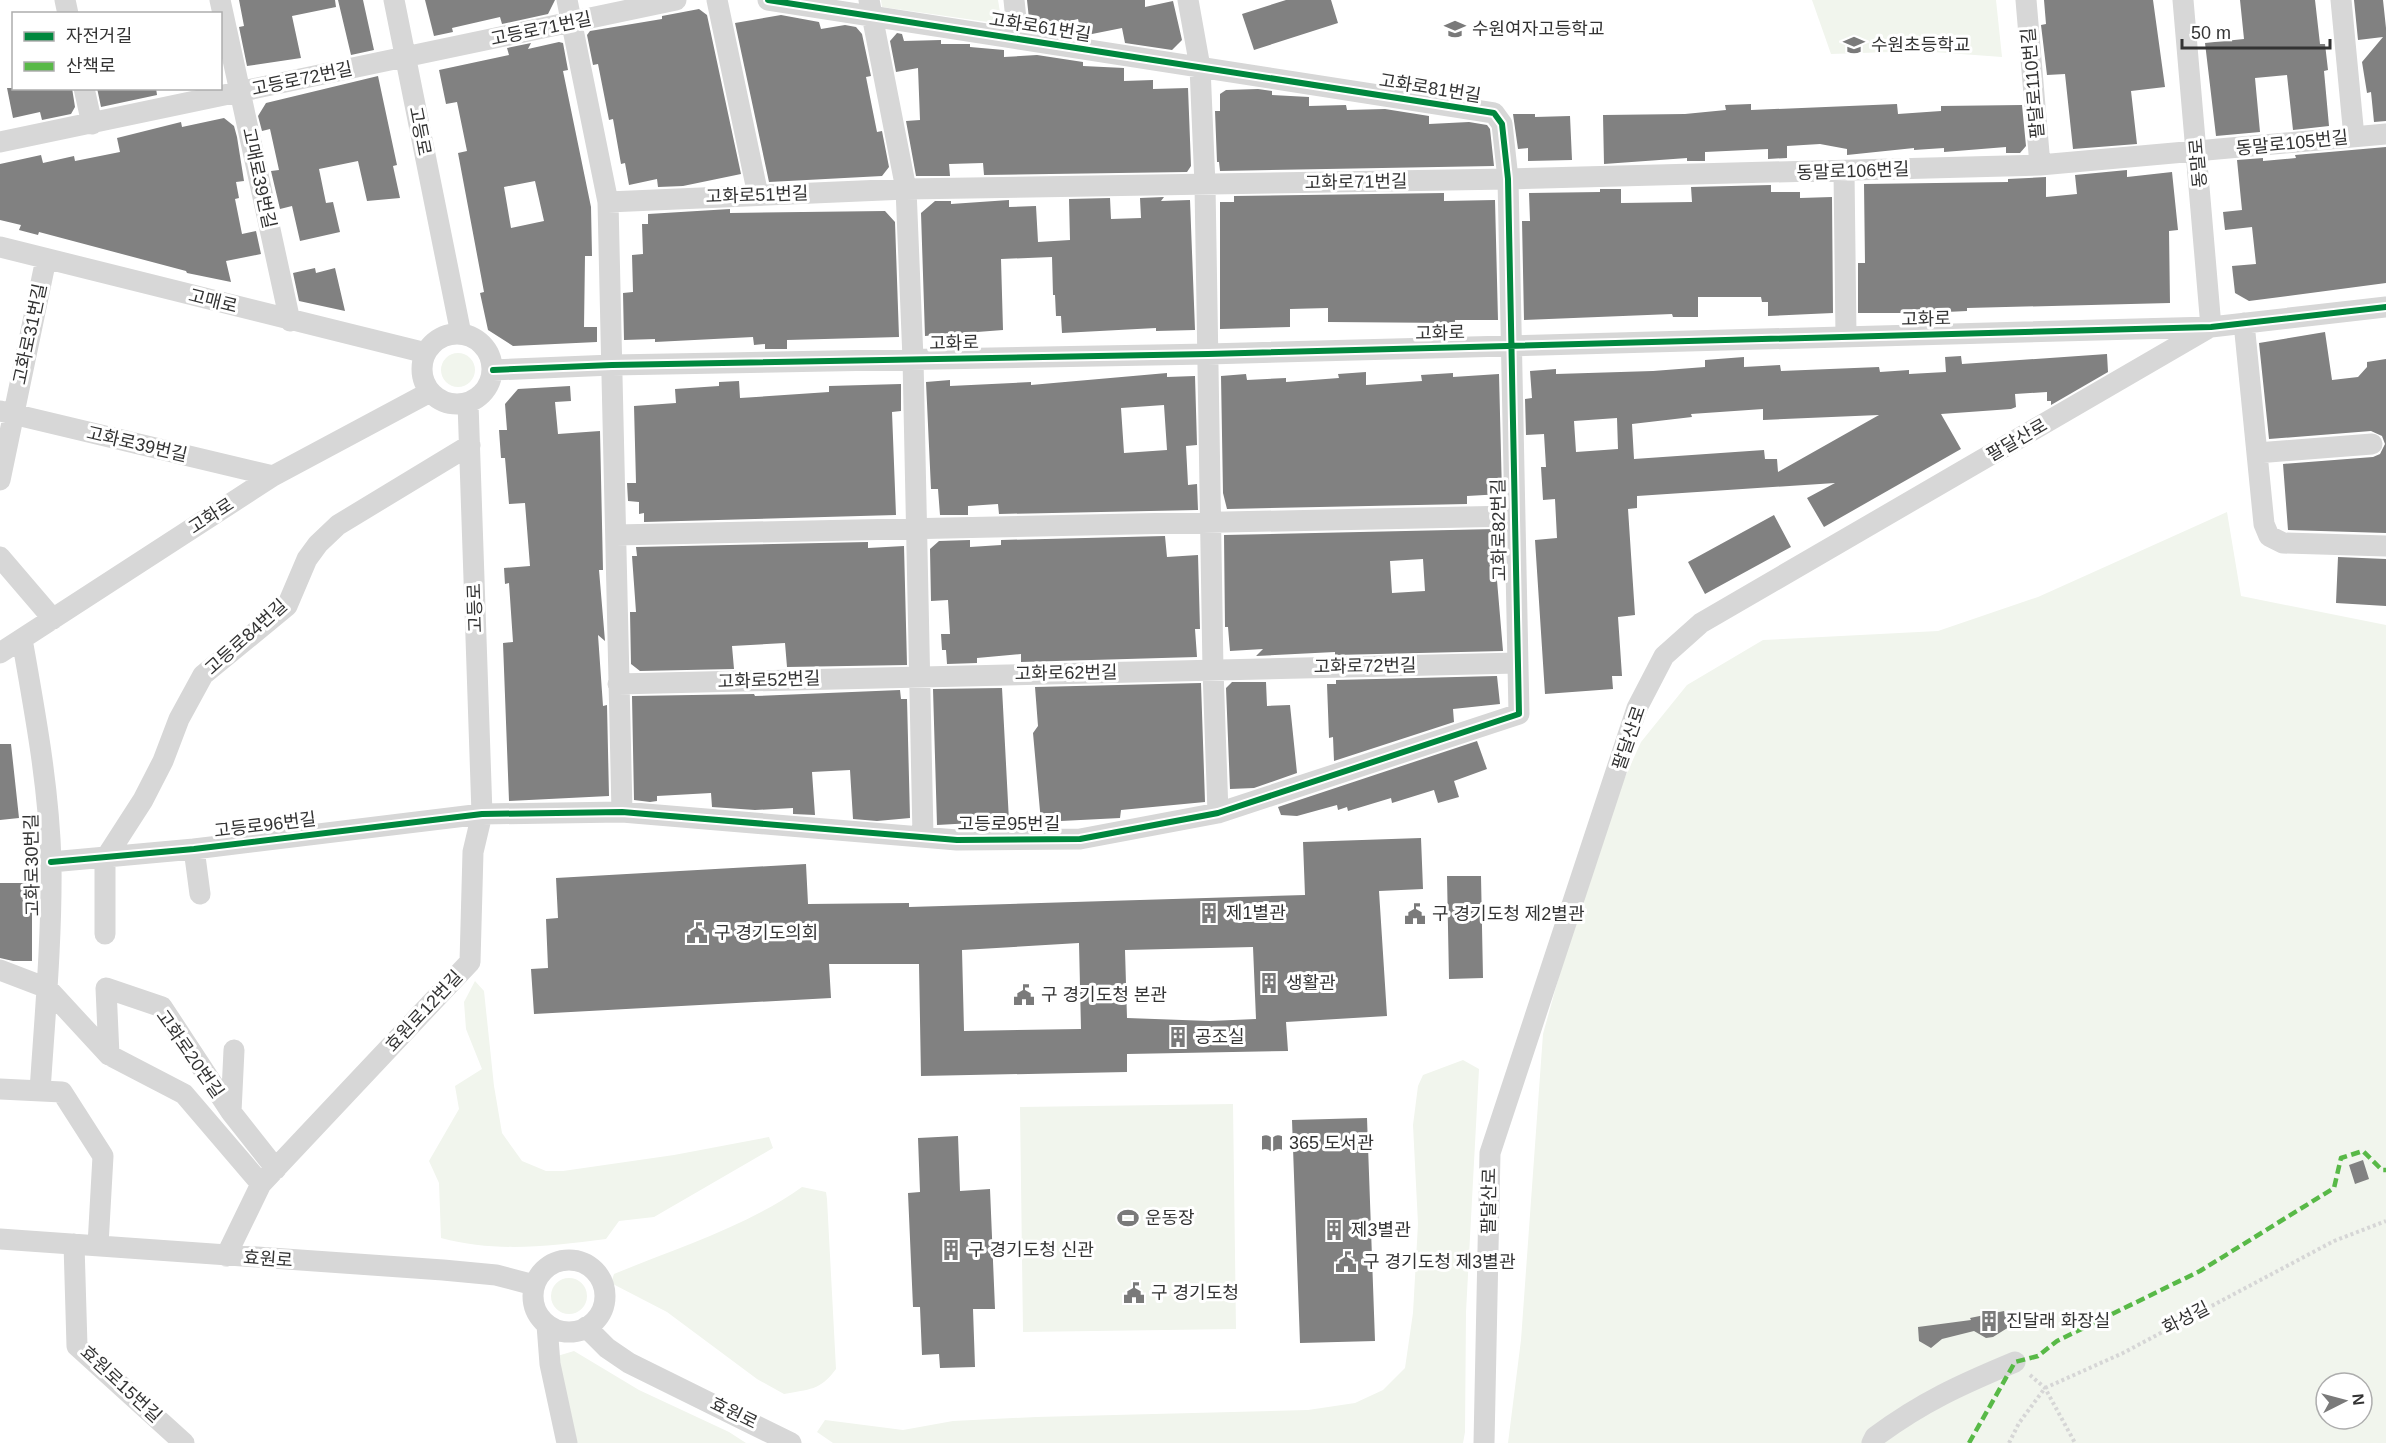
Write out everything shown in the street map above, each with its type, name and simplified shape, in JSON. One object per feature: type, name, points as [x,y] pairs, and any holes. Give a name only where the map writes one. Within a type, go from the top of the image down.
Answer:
[{"type":"street","name":"고매로39번길","points":[[220,0],[290,321]]},
{"type":"street","name":"고등로","points":[[394,0],[460,334]]},
{"type":"street","points":[[567,0],[608,202],[622,812]]},
{"type":"street","name":"고등로71번길","points":[[406,58],[676,0]]},
{"type":"street","points":[[717,0],[758,195]]},
{"type":"street","name":"고화로61번길","points":[[768,0],[870,8],[1018,39],[1200,67]]},
{"type":"street","points":[[1014,0],[1018,39]]},
{"type":"street","points":[[1188,0],[1200,67],[1205,185],[1213,670],[1218,813]]},
{"type":"street","name":"팔달로110번길","points":[[2026,0],[2040,165]]},
{"type":"street","name":"동말로","points":[[2183,0],[2198,152],[2211,327]]},
{"type":"street","points":[[2341,0],[2354,137]]},
{"type":"street","points":[[870,8],[906,189],[913,359],[923,836]]},
{"type":"street","name":"고등로72번길","points":[[0,142],[406,58]]},
{"type":"street","name":"고화로81번길","points":[[1200,67],[1494,113],[1502,124],[1508,179],[1513,346]]},
{"type":"street","points":[[84,90],[92,124]]},
{"type":"street","name":"동말로105번길","points":[[2198,152],[2386,134]]},
{"type":"street","name":"동말로106번길","points":[[1508,179],[2040,165],[2198,152]]},
{"type":"street","points":[[1844,171],[1846,336]]},
{"type":"street","name":"고화로71번길","points":[[1205,185],[1508,179]]},
{"type":"street","points":[[906,189],[1205,185]]},
{"type":"street","name":"고화로51번길","points":[[608,202],[906,189]]},
{"type":"street","name":"고매로","points":[[0,247],[426,353]]},
{"type":"street","name":"고화로31번길","points":[[0,480],[7,413],[46,259]]},
{"type":"street","name":"고화로","points":[[493,370],[612,365],[1209,354],[2211,327],[2386,307]]},
{"type":"street","points":[[2244,323],[2264,524],[2269,536],[2283,543],[2386,546]]},
{"type":"street","name":"팔달산로","points":[[1484,1443],[1490,1153],[1637,708],[1664,656],[1701,623],[2211,327]]},
{"type":"street","points":[[460,334],[474,338],[485,346],[491,358],[493,370],[489,386],[480,396],[468,403],[454,405],[441,401],[430,392],[423,380],[422,366],[426,353],[435,342],[447,335],[460,334]]},
{"type":"street","name":"고화로82번길","points":[[1513,346],[1513,516],[1519,714]]},
{"type":"street","name":"고화로","points":[[0,653],[273,476],[430,392]]},
{"type":"street","name":"고등로","points":[[468,403],[482,814]]},
{"type":"street","name":"고화로39번길","points":[[7,413],[273,476]]},
{"type":"street","points":[[2257,453],[2373,444]]},
{"type":"street","name":"고등로84번길","points":[[105,859],[143,800],[163,761],[179,718],[203,675],[287,606],[307,559],[318,544],[338,525],[470,445]]},
{"type":"street","points":[[616,535],[1513,516]]},
{"type":"street","points":[[0,557],[53,619]]},
{"type":"street","name":"고화로30번길","points":[[22,639],[40,744],[51,862],[39,1091]]},
{"type":"street","name":"고화로72번길","points":[[1213,670],[1518,663]]},
{"type":"street","name":"고화로62번길","points":[[920,676],[1213,670]]},
{"type":"street","name":"고화로52번길","points":[[618,684],[920,676]]},
{"type":"street","name":"고등로95번길","points":[[482,814],[622,812],[957,840],[1080,839],[1218,813],[1519,714]]},
{"type":"street","name":"고등로96번길","points":[[51,862],[105,859],[482,814]]},
{"type":"street","name":"효원로12번길","points":[[226,1256],[268,1176],[470,962],[473,852],[482,814]]},
{"type":"street","points":[[194,849],[200,894]]},
{"type":"street","points":[[105,859],[105,934]]},
{"type":"street","name":"고화로20번길","points":[[0,970],[46,988],[109,1055],[184,1094],[268,1176]]},
{"type":"street","name":"고화로20번길","points":[[109,1055],[106,987],[162,1007],[231,1112]]},
{"type":"street","points":[[234,1050],[231,1112],[268,1176]]},
{"type":"street","points":[[0,1089],[62,1092],[103,1156],[98,1245]]},
{"type":"street","name":"효원로","points":[[0,1239],[443,1270],[496,1275],[534,1285]]},
{"type":"street","name":"효원로15번길","points":[[74,1244],[77,1346],[184,1443]]},
{"type":"street","points":[[547,1325],[569,1332],[586,1327],[599,1315],[604,1304],[601,1280],[585,1263],[562,1260],[542,1271],[534,1285],[534,1305],[547,1325],[550,1364],[567,1443]]},
{"type":"street","name":"효원로","points":[[586,1327],[607,1348],[629,1363],[791,1443]]},
{"type":"street","points":[[1872,1443],[1875,1437],[1912,1410],[1955,1387],[2015,1362]]},
{"type":"path","points":[[2045,1388],[2075,1443]]},
{"type":"shaded area","points":[[881,0],[998,0],[1002,24],[882,7]]},
{"type":"shaded area","points":[[1812,0],[1996,0],[2002,57],[1920,51],[1831,54]]},
{"type":"shaded area","points":[[458,353],[470,358],[475,370],[470,382],[458,387],[446,382],[441,370],[446,358]]},
{"type":"shaded area","points":[[2227,512],[2241,596],[2386,625],[2386,1443],[1508,1443],[1521,1340],[1543,1034],[1597,839],[1641,742],[1687,685],[1763,640],[1938,631],[2038,597]]},
{"type":"shaded area","points":[[475,981],[484,991],[494,1086],[502,1133],[522,1161],[546,1171],[563,1171],[674,1155],[769,1137],[773,1148],[654,1217],[619,1221],[606,1239],[544,1246],[503,1247],[462,1243],[441,1238],[439,1183],[429,1161],[459,1109],[455,1086],[482,1069],[466,1029],[464,1002]]},
{"type":"shaded area","points":[[1463,1060],[1479,1069],[1466,1312],[1463,1443],[833,1443],[817,1432],[825,1420],[903,1430],[953,1421],[1308,1410],[1355,1403],[1383,1390],[1405,1368],[1413,1313],[1418,1224],[1413,1125],[1418,1086],[1423,1075]]},
{"type":"shaded area","name":"운동장","points":[[1233,1104],[1236,1329],[1023,1332],[1020,1107]]},
{"type":"shaded area","points":[[802,1187],[826,1192],[827,1199],[836,1369],[819,1385],[807,1390],[784,1394],[757,1379],[667,1312],[611,1283],[614,1274],[735,1225]]},
{"type":"shaded area","points":[[569,1278],[582,1283],[587,1296],[582,1309],[569,1314],[556,1309],[551,1296],[556,1283]]},
{"type":"shaded area","points":[[574,1351],[639,1390],[729,1432],[746,1443],[571,1443],[554,1357]]},
{"type":"building","points":[[239,0],[335,0],[336,7],[292,16],[301,58],[247,66],[239,27],[244,26]]},
{"type":"building","points":[[338,0],[363,0],[374,50],[351,55]]},
{"type":"building","points":[[425,0],[555,0],[548,14],[502,24],[500,17],[452,28],[453,32],[434,36]]},
{"type":"building","points":[[1027,0],[1145,0],[1145,7],[1173,1],[1182,40],[1172,50],[1125,43],[1122,28],[1082,36],[1078,19],[1037,29],[1030,28]]},
{"type":"building","points":[[1286,0],[1331,0],[1338,23],[1254,50],[1242,14]]},
{"type":"building","points":[[2044,0],[2153,0],[2165,87],[2131,91],[2137,144],[2073,149],[2065,74],[2047,75],[2041,25],[2046,24]]},
{"type":"building","points":[[2240,0],[2315,0],[2320,44],[2325,44],[2328,70],[2324,71],[2329,126],[2293,130],[2287,75],[2255,78],[2260,132],[2216,136],[2205,43],[2244,39]]},
{"type":"building","points":[[2354,0],[2383,0],[2386,28],[2386,121],[2374,122],[2371,92],[2367,93],[2362,62],[2383,37],[2358,40]]},
{"type":"building","points":[[699,9],[707,15],[741,174],[683,186],[658,187],[657,179],[629,185],[625,163],[621,164],[613,119],[609,120],[598,64],[593,65],[587,35],[590,31],[662,19],[662,16]]},
{"type":"building","points":[[781,15],[819,22],[821,29],[845,25],[856,27],[862,34],[871,76],[866,77],[877,132],[882,131],[889,167],[882,176],[769,182],[735,23]]},
{"type":"building","points":[[897,33],[902,34],[904,41],[941,40],[941,44],[970,44],[970,47],[1004,50],[1004,57],[1037,55],[1083,62],[1083,66],[1124,68],[1124,81],[1153,80],[1153,89],[1188,88],[1191,166],[1187,172],[984,175],[983,163],[949,164],[950,176],[916,176],[906,121],[920,120],[918,68],[896,72],[890,41]]},
{"type":"building","points":[[531,43],[528,49],[563,43],[568,70],[563,71],[591,207],[592,256],[585,256],[584,327],[597,327],[597,342],[513,346],[488,330],[480,293],[484,292],[458,153],[467,151],[457,102],[446,104],[439,70],[509,55],[507,48]],"holes":[[[535,181],[544,221],[511,228],[504,187]]]},
{"type":"building","points":[[378,76],[397,165],[393,166],[400,198],[367,201],[358,161],[319,169],[326,203],[333,202],[340,232],[300,241],[292,206],[280,209],[271,171],[279,170],[270,129],[262,131],[258,116],[266,103]]},
{"type":"building","points":[[7,88],[12,88],[12,90],[72,90],[75,107],[71,114],[42,120],[40,112],[13,118]]},
{"type":"building","points":[[97,90],[156,90],[157,95],[101,107]]},
{"type":"building","points":[[1226,90],[1272,91],[1272,95],[1309,97],[1309,106],[1346,105],[1347,110],[1385,109],[1429,116],[1429,124],[1469,122],[1487,125],[1490,129],[1494,166],[1220,171],[1219,162],[1217,162],[1215,111],[1220,111],[1220,94]]},
{"type":"building","points":[[1751,104],[1751,110],[1897,104],[1898,114],[1941,111],[1941,106],[2022,105],[2026,146],[2020,153],[2006,153],[2006,147],[1944,152],[1944,148],[1914,150],[1914,148],[1847,155],[1847,149],[1820,144],[1787,146],[1787,158],[1768,159],[1768,149],[1705,152],[1705,161],[1687,161],[1687,158],[1604,164],[1603,115],[1685,114],[1726,110],[1725,105]]},
{"type":"building","points":[[1513,114],[1535,114],[1535,117],[1570,116],[1572,160],[1528,161],[1528,148],[1518,149]]},
{"type":"building","points":[[224,118],[234,126],[244,181],[236,182],[239,198],[235,199],[242,234],[256,231],[261,254],[226,261],[231,282],[187,273],[39,232],[38,235],[19,230],[21,225],[0,220],[0,164],[41,155],[43,163],[74,156],[75,161],[120,152],[117,138],[181,122],[182,127]]},
{"type":"building","points":[[2386,147],[2386,283],[2249,301],[2235,293],[2232,266],[2256,264],[2252,227],[2225,230],[2223,212],[2242,210],[2237,160],[2263,158],[2263,161],[2296,158],[2295,155]]},
{"type":"building","points":[[2127,170],[2127,177],[2172,172],[2178,230],[2169,231],[2170,303],[1967,308],[1967,311],[1925,313],[1858,313],[1858,263],[1865,263],[1864,184],[2008,182],[2008,179],[2046,177],[2046,197],[2077,194],[2075,175]]},
{"type":"building","points":[[1771,185],[1771,192],[1800,192],[1800,198],[1832,197],[1833,313],[1768,316],[1768,302],[1762,302],[1761,297],[1698,297],[1698,317],[1673,317],[1672,314],[1524,320],[1522,221],[1530,221],[1529,193],[1600,192],[1600,189],[1621,189],[1621,203],[1692,202],[1691,187]]},
{"type":"building","points":[[1444,193],[1444,201],[1495,200],[1498,320],[1455,320],[1455,323],[1328,322],[1328,308],[1290,309],[1290,327],[1220,329],[1220,202],[1234,202],[1234,196]]},
{"type":"building","points":[[1164,197],[1161,201],[1190,200],[1195,330],[1156,331],[1156,328],[1062,333],[1061,316],[1056,316],[1055,295],[1053,295],[1052,257],[1001,259],[1003,330],[925,336],[921,213],[935,201],[951,201],[951,204],[1009,200],[1009,207],[1036,206],[1038,242],[1070,240],[1069,199],[1110,198],[1111,219],[1141,218],[1140,198]]},
{"type":"building","points":[[730,209],[730,213],[885,211],[895,222],[899,337],[787,340],[787,349],[765,349],[765,344],[754,345],[753,337],[655,342],[655,339],[624,340],[623,293],[633,292],[632,255],[643,254],[642,224],[648,224],[648,214]]},
{"type":"building","points":[[315,268],[316,273],[335,268],[345,311],[299,301],[293,273]]},
{"type":"building","points":[[2325,332],[2332,380],[2358,377],[2367,367],[2367,362],[2386,359],[2386,533],[2288,530],[2283,464],[2373,457],[2380,454],[2385,444],[2382,436],[2371,431],[2269,439],[2259,343]]},
{"type":"building","points":[[2107,354],[2108,372],[2051,405],[2051,401],[2047,401],[2047,392],[2015,394],[2016,407],[2011,409],[1941,414],[1961,449],[1824,527],[1807,498],[1835,483],[1637,496],[1637,508],[1628,509],[1635,615],[1618,617],[1622,676],[1612,676],[1613,689],[1545,694],[1535,540],[1557,538],[1555,499],[1543,500],[1541,467],[1546,467],[1544,434],[1526,435],[1525,399],[1532,398],[1530,371],[1556,369],[1556,374],[1653,371],[1705,367],[1705,360],[1744,357],[1744,367],[1780,365],[1781,371],[1879,367],[1880,372],[1909,370],[1909,374],[1946,372],[1945,357],[1961,356],[1962,364]],"holes":[[[1763,409],[1763,420],[1879,415],[1778,472],[1777,459],[1765,459],[1764,450],[1634,459],[1632,424],[1692,417],[1691,414]],[[1617,418],[1618,449],[1576,452],[1574,421]]]},
{"type":"building","points":[[1366,372],[1366,385],[1422,381],[1421,375],[1453,373],[1453,377],[1499,374],[1502,494],[1467,496],[1467,504],[1227,509],[1223,493],[1221,376],[1246,374],[1247,380],[1286,378],[1286,382],[1339,378],[1338,374]]},
{"type":"building","points":[[1167,373],[1167,377],[1195,376],[1197,445],[1186,446],[1188,485],[1197,484],[1198,510],[999,514],[998,504],[968,506],[968,515],[940,515],[938,489],[931,489],[926,382],[950,380],[950,386],[1031,382],[1031,385]],"holes":[[[1164,405],[1167,450],[1124,453],[1121,408]]]},
{"type":"building","points":[[739,381],[740,398],[829,392],[829,386],[901,384],[901,411],[892,412],[896,515],[644,522],[644,513],[639,514],[639,502],[628,501],[627,483],[636,483],[634,406],[676,403],[675,389],[719,386],[719,382]]},
{"type":"building","points":[[570,386],[571,401],[555,402],[558,434],[600,431],[603,570],[599,570],[605,641],[598,635],[603,706],[607,705],[609,796],[509,801],[503,643],[513,642],[509,583],[505,584],[504,568],[530,566],[525,503],[509,504],[505,458],[501,458],[499,430],[507,430],[505,404],[518,389]]},
{"type":"building","points":[[1774,515],[1791,547],[1705,594],[1688,562]]},
{"type":"building","points":[[1496,529],[1496,535],[1500,535],[1501,557],[1495,557],[1503,651],[1335,655],[1335,652],[1256,656],[1263,649],[1230,651],[1228,627],[1225,627],[1224,535]],"holes":[[[1423,559],[1425,591],[1392,593],[1390,561]]]},
{"type":"building","points":[[1165,536],[1167,557],[1198,555],[1200,629],[1195,629],[1197,657],[1021,662],[1021,654],[977,658],[977,663],[947,664],[946,650],[942,650],[941,634],[950,634],[948,600],[931,601],[930,549],[939,541],[970,540],[970,547],[1001,545],[1001,540]]},
{"type":"building","points":[[868,542],[868,548],[904,546],[907,665],[787,667],[785,643],[732,646],[734,669],[640,671],[631,664],[630,612],[636,612],[632,556],[637,556],[636,547]]},
{"type":"building","points":[[2338,557],[2386,559],[2386,606],[2336,603]]},
{"type":"building","points":[[1497,676],[1500,704],[1453,709],[1454,722],[1334,761],[1333,737],[1329,738],[1327,684],[1336,684],[1336,680]]},
{"type":"building","points":[[1232,682],[1266,682],[1267,706],[1290,705],[1297,773],[1254,788],[1230,789],[1226,688]]},
{"type":"building","points":[[1201,683],[1205,802],[1121,810],[1120,818],[1041,822],[1033,733],[1038,726],[1035,687]]},
{"type":"building","points":[[1002,688],[1009,821],[937,825],[933,689]]},
{"type":"building","points":[[900,690],[901,699],[907,699],[910,818],[877,821],[853,819],[850,770],[812,772],[815,815],[793,814],[793,808],[755,810],[712,807],[711,793],[657,796],[657,801],[650,802],[634,800],[632,696],[754,694],[755,696]]},
{"type":"building","points":[[1477,741],[1487,769],[1454,781],[1459,797],[1438,803],[1434,790],[1392,803],[1391,798],[1348,811],[1347,807],[1338,810],[1337,805],[1297,816],[1281,815],[1278,807]]},
{"type":"building","points":[[0,744],[11,744],[19,818],[0,820]]},
{"type":"building","points":[[1421,838],[1423,889],[1379,891],[1387,1016],[1286,1022],[1288,1051],[1127,1054],[1127,1072],[921,1076],[919,964],[829,964],[831,998],[534,1014],[531,969],[548,968],[546,919],[558,918],[556,878],[806,864],[808,904],[909,903],[909,907],[1305,895],[1303,842]],"holes":[[[1079,943],[1081,1029],[964,1031],[962,950]],[[1253,947],[1256,1019],[1210,1021],[1127,1018],[1125,950]]]},
{"type":"building","points":[[1447,876],[1481,876],[1483,978],[1449,979]]},
{"type":"building","points":[[0,883],[32,883],[32,961],[0,958]]},
{"type":"building","name":"제3별관","points":[[1367,1118],[1375,1341],[1300,1343],[1292,1120]]},
{"type":"building","name":"구 경기도청 신관","points":[[958,1136],[960,1191],[990,1189],[995,1309],[973,1309],[975,1367],[940,1368],[939,1354],[922,1355],[920,1307],[913,1307],[908,1193],[920,1192],[918,1138]]},
{"type":"building","points":[[2363,1160],[2369,1179],[2355,1184],[2349,1165]]},
{"type":"building","points":[[2004,1311],[2009,1327],[1993,1337],[1986,1338],[1974,1331],[1942,1339],[1931,1348],[1919,1341],[1918,1327],[1971,1320],[1970,1318]]},
{"type":"marked path","points":[[1969,1443],[2015,1362],[2038,1356],[2057,1341],[2200,1271],[2334,1188],[2341,1158],[2363,1151],[2382,1170],[2386,1170]]},
{"type":"cycle path","points":[[51,862],[194,849],[482,814],[622,812],[957,840],[1080,839],[1218,813],[1519,714],[1508,179],[1502,124],[1494,113],[768,0]]},
{"type":"cycle path","points":[[493,370],[612,365],[1208,354],[2211,327],[2386,307]]},
{"type":"place","name":"수원여자고등학교","points":[[1455,29]]},
{"type":"place","name":"수원초등학교","points":[[1854,45]]},
{"type":"place","name":"제1별관","points":[[1209,913]]},
{"type":"place","name":"구 경기도청 제2별관","points":[[1415,914]]},
{"type":"place","name":"구 경기도의회","points":[[697,933]]},
{"type":"place","name":"생활관","points":[[1269,983]]},
{"type":"place","name":"구 경기도청 본관","points":[[1024,995]]},
{"type":"place","name":"공조실","points":[[1178,1037]]},
{"type":"place","name":"365 도서관","points":[[1272,1143]]},
{"type":"place","name":"운동장","points":[[1128,1218]]},
{"type":"place","name":"제3별관","points":[[1334,1230]]},
{"type":"place","name":"구 경기도청 신관","points":[[951,1250]]},
{"type":"place","name":"구 경기도청 제3별관","points":[[1346,1262]]},
{"type":"place","name":"구 경기도청","points":[[1134,1293]]},
{"type":"place","name":"진달래 화장실","points":[[1989,1321]]}]
